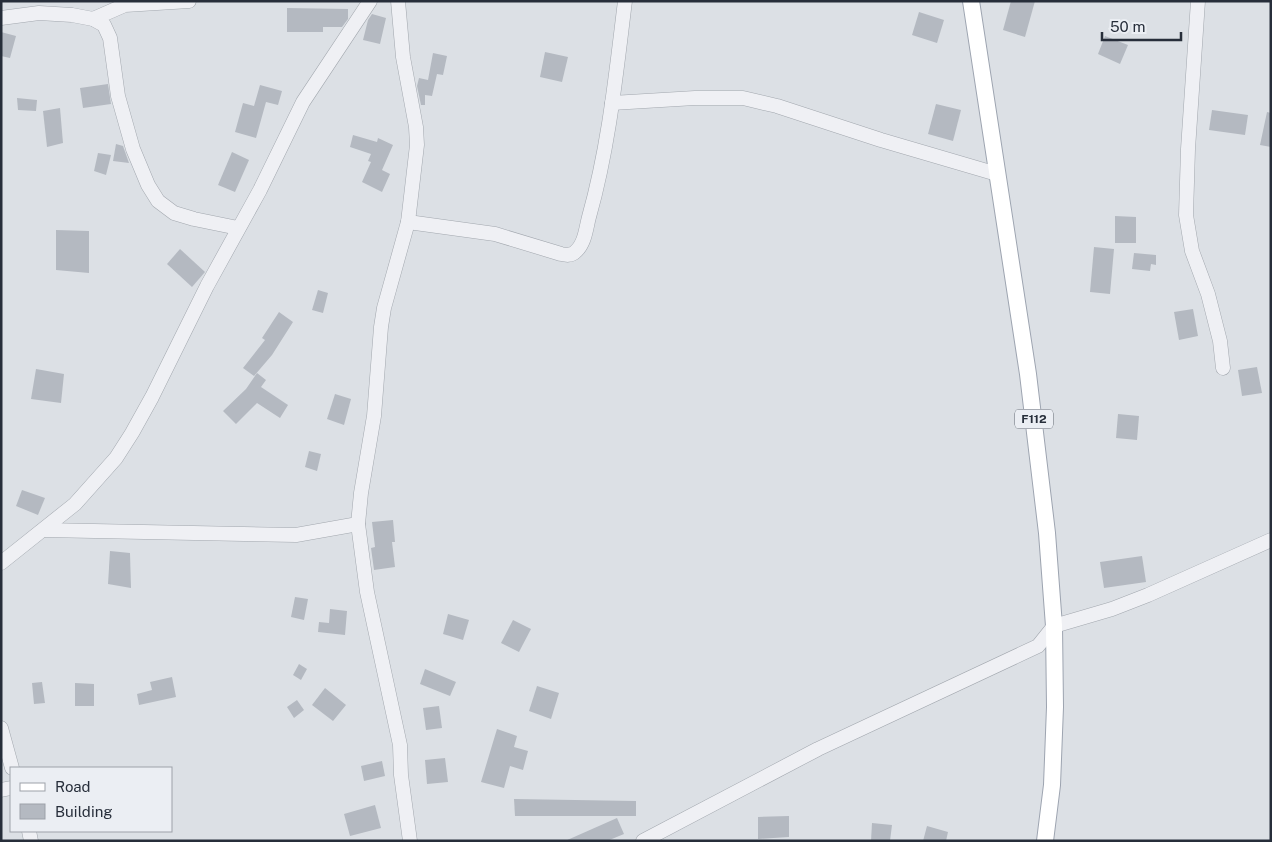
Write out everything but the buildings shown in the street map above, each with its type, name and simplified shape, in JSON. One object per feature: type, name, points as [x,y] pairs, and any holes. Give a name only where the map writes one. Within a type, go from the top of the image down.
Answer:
[{"type":"main road","name":"F112","points":[[971,1],[1031,394],[1047,533],[1054,626],[1054,726],[1052,785],[1045,841]]},
{"type":"street","points":[[93,19],[124,5],[189,1]]},
{"type":"street","points":[[1,563],[44,530],[92,487],[116,458],[132,433],[207,286],[260,190],[303,102],[370,1]]},
{"type":"street","points":[[398,1],[403,57],[418,145],[408,222],[383,318],[374,416],[361,493],[358,524],[367,592],[400,745],[401,776],[410,841]]},
{"type":"street","points":[[408,222],[495,234],[561,254],[569,255],[575,252],[584,238],[600,179],[625,1]]},
{"type":"street","points":[[1198,1],[1188,149],[1186,215],[1192,251],[1208,294],[1220,341],[1223,368]]},
{"type":"street","points":[[1,18],[39,13],[93,19],[104,25],[110,38],[118,96],[133,149],[148,185],[158,202],[174,213],[194,220],[238,228]]},
{"type":"street","points":[[612,102],[743,98],[777,106],[881,140],[997,174]]},
{"type":"street","points":[[44,530],[296,535],[358,524]]},
{"type":"street","points":[[643,841],[818,748],[1038,646],[1054,626],[1112,609],[1148,595],[1271,540]]},
{"type":"street","points":[[1,728],[12,767]]}]
